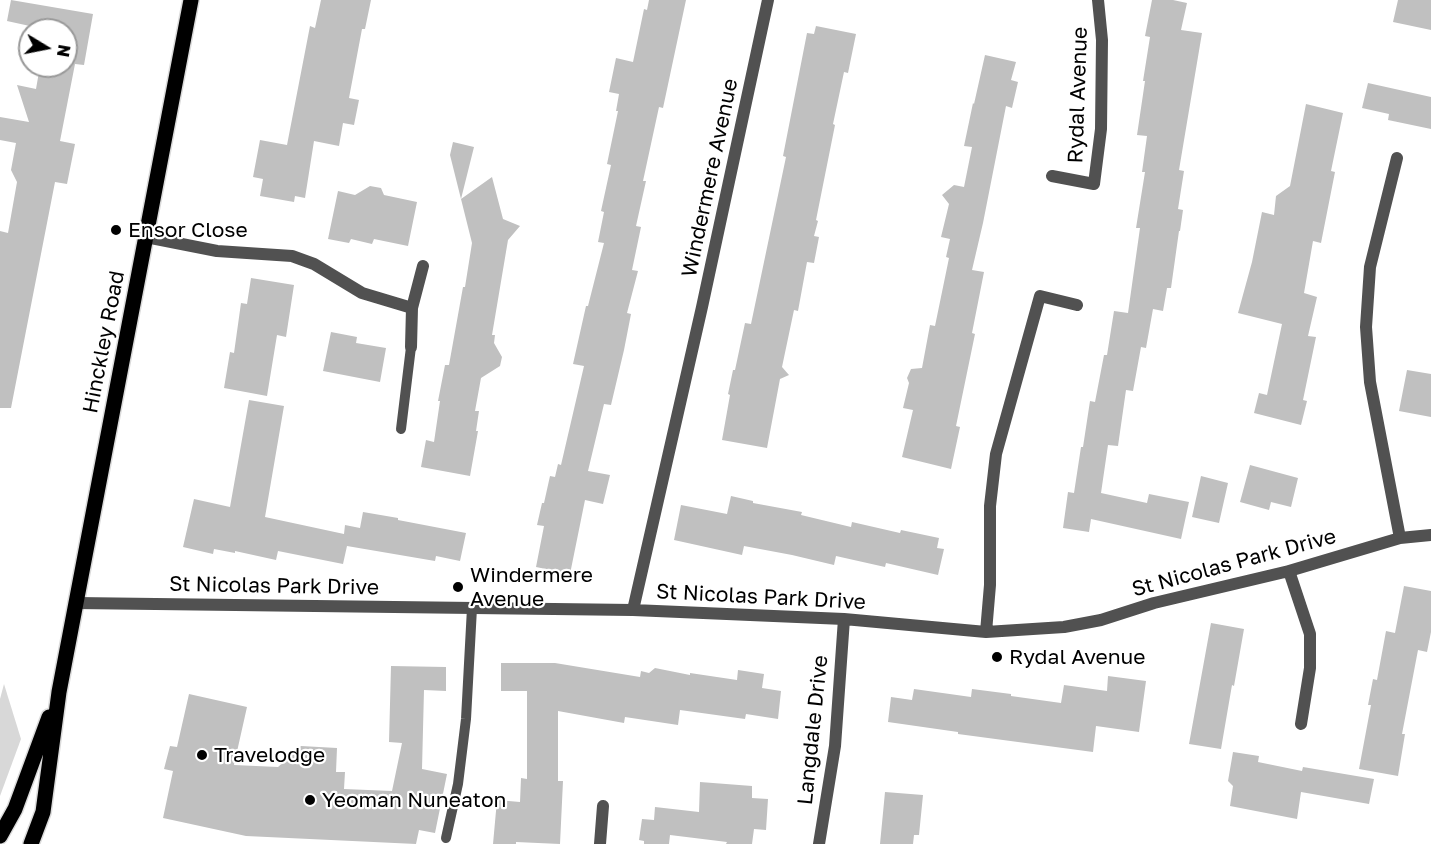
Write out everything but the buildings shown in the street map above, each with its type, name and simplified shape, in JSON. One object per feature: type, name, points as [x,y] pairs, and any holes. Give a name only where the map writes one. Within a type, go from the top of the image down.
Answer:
[{"type":"main road","name":"Hinckley Road","points":[[31,844],[43,812],[59,692],[191,0]]},
{"type":"main road","name":"Hinckley Road","points":[[0,836],[15,809],[59,692]]},
{"type":"street","name":"Windermere Avenue","points":[[633,610],[702,307],[768,0]]},
{"type":"street","name":"Rydal Avenue","points":[[1052,176],[1094,184],[1101,129],[1102,39],[1098,0]]},
{"type":"street","points":[[1397,158],[1370,267],[1366,327],[1370,381],[1400,538]]},
{"type":"street","points":[[146,237],[217,251],[292,256],[314,264],[362,293],[412,308]]},
{"type":"street","points":[[411,347],[412,308],[423,266]]},
{"type":"street","points":[[986,632],[990,585],[990,507],[996,454],[1040,296],[1077,304]]},
{"type":"street","name":"St Nicolas Park Drive","points":[[76,603],[633,610],[844,619],[986,632],[1064,627],[1101,620],[1154,603],[1289,571],[1400,538],[1431,535]]},
{"type":"street","points":[[1289,571],[1310,634],[1310,668],[1302,724]]},
{"type":"street","name":"Langdale Drive","points":[[819,844],[835,746],[844,619]]},
{"type":"street","points":[[600,844],[603,806]]},
{"type":"lane","points":[[401,429],[411,347]]},
{"type":"lane","points":[[446,838],[458,784],[466,719],[472,608]]},
{"type":"shaded area","points":[[4,684],[21,739],[0,796],[0,699]]},
{"type":"place","name":"Ensor Close","points":[[116,230]]},
{"type":"place","name":"Windermere Avenue","points":[[458,587]]},
{"type":"place","name":"Rydal Avenue","points":[[997,657]]},
{"type":"place","name":"Travelodge","points":[[202,755]]},
{"type":"place","name":"Yeoman Nuneaton","points":[[310,800]]}]
